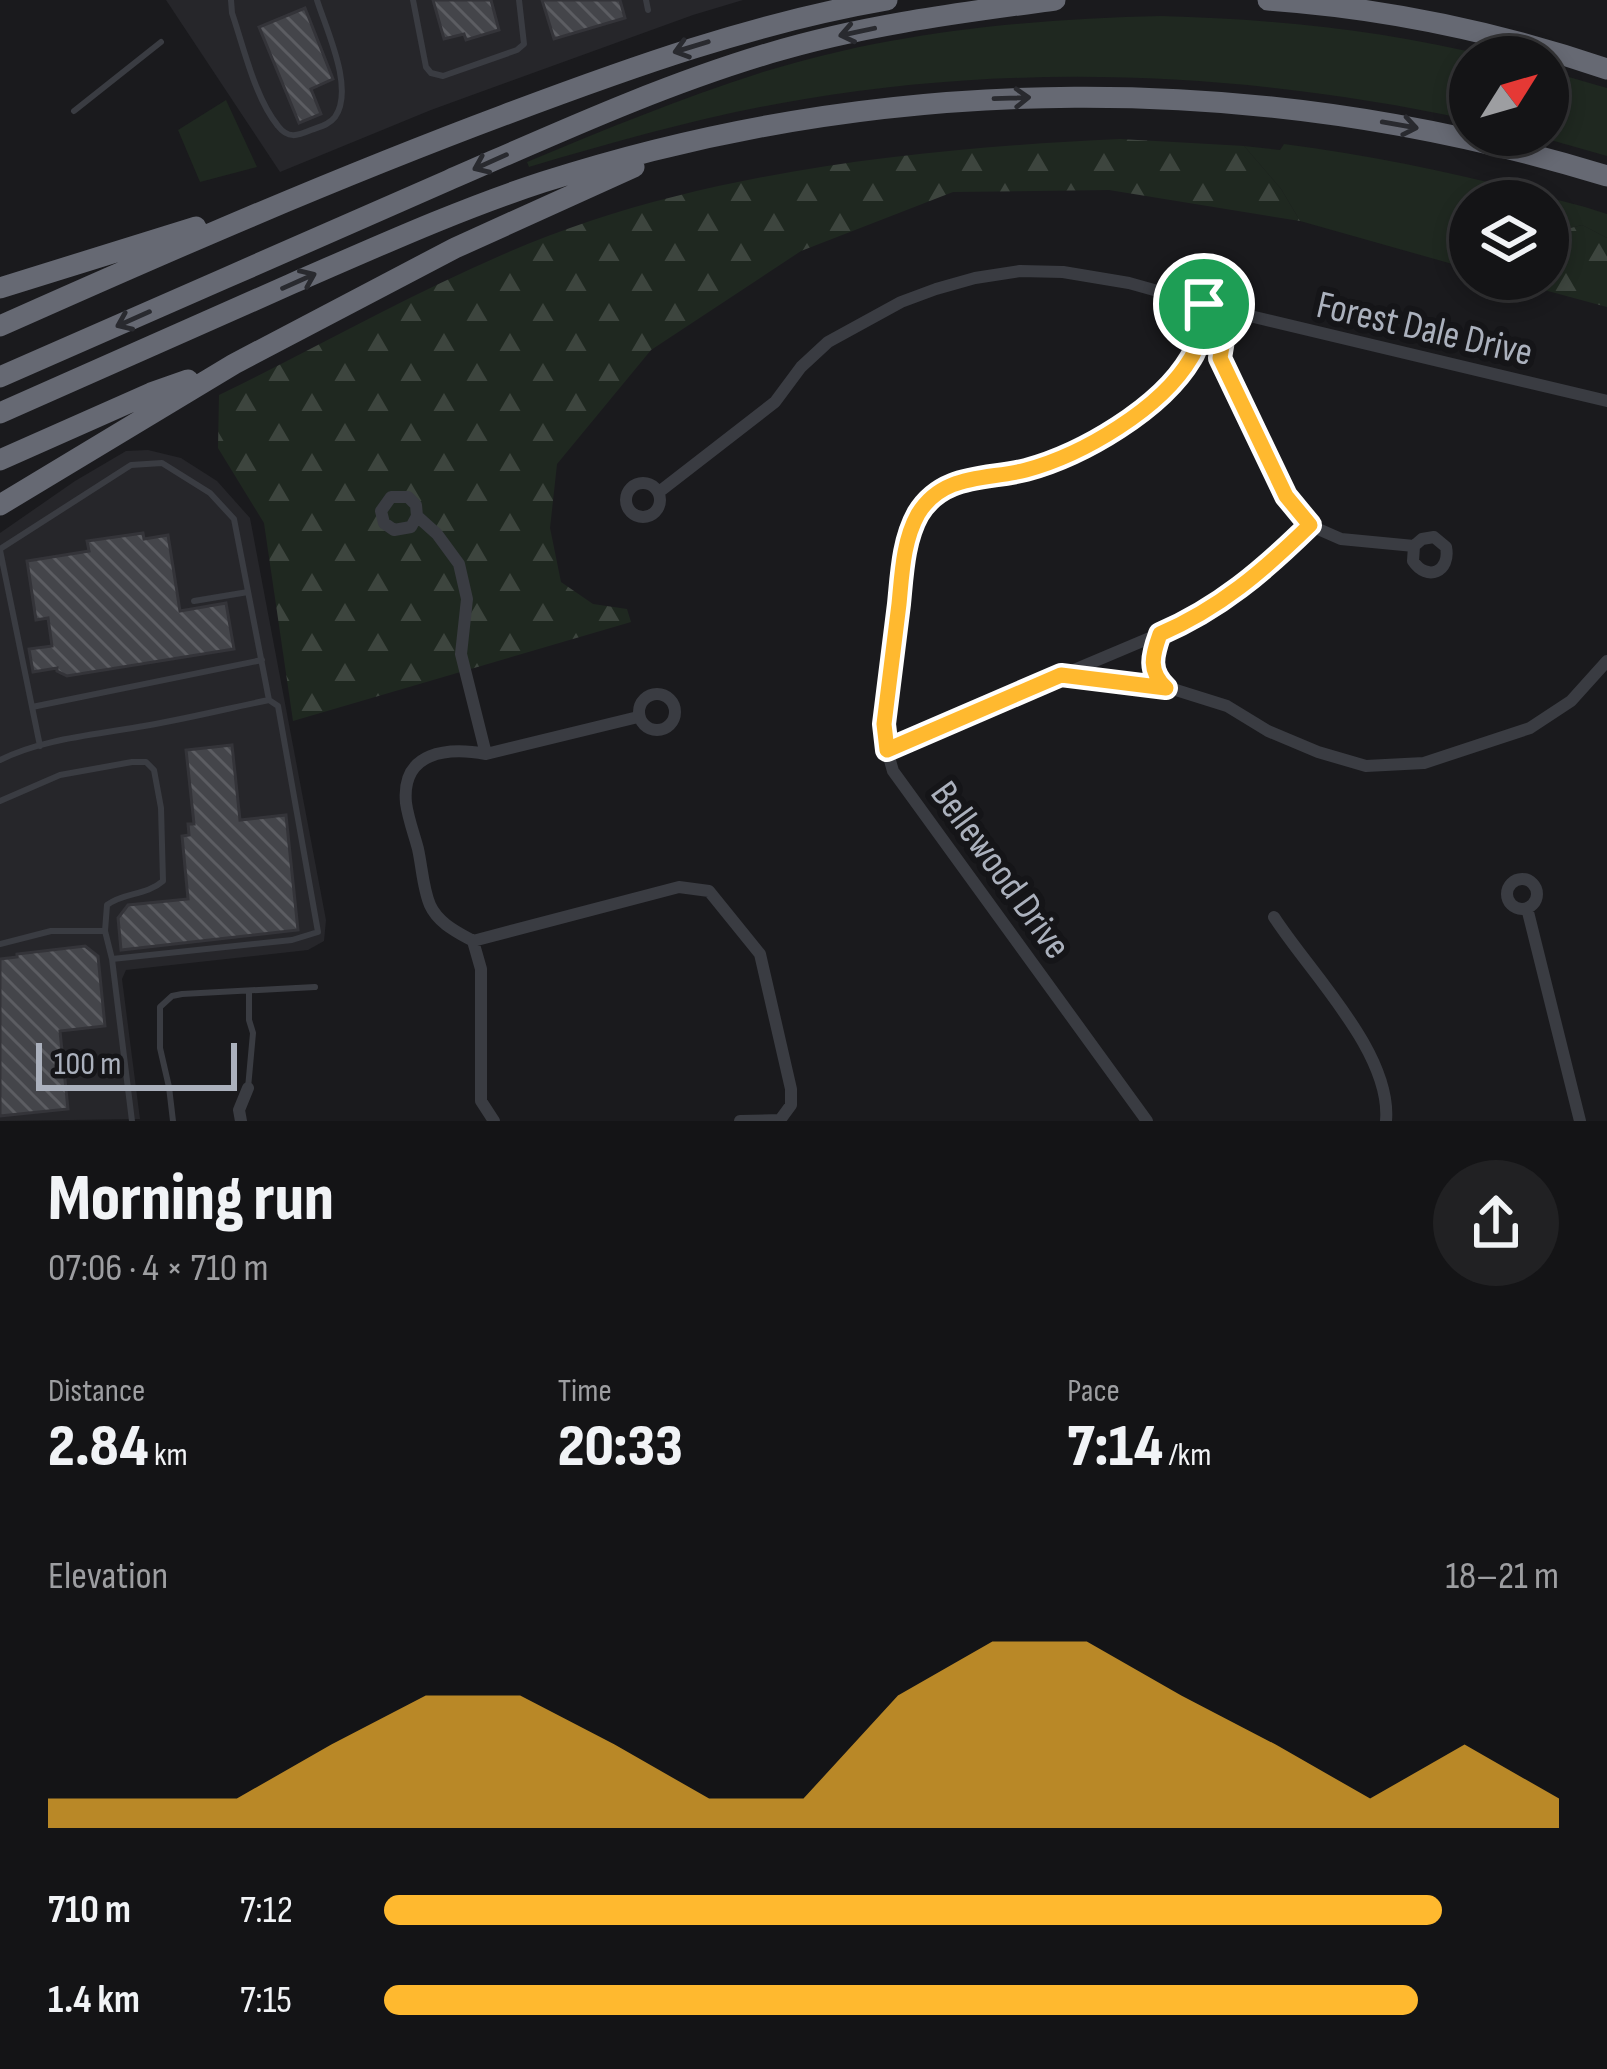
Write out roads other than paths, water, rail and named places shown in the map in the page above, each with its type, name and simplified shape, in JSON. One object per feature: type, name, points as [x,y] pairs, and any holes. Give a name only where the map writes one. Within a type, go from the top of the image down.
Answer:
[{"type":"highway","points":[[0,326],[322,186],[673,53],[789,20],[886,0]]},
{"type":"highway","points":[[0,377],[569,126],[701,74],[844,34],[1055,0]]},
{"type":"highway","points":[[1268,0],[1434,22],[1607,69]]},
{"type":"highway","points":[[0,413],[471,208],[688,142],[812,118],[904,106],[1046,97],[1268,106],[1419,128],[1607,176]]},
{"type":"highway","points":[[0,505],[234,364],[454,248],[688,142]]},
{"type":"highway","points":[[0,288],[322,186]]},
{"type":"highway","points":[[0,460],[151,393],[234,364]]},
{"type":"street","name":"Forest Dale Drive","points":[[658,492],[775,402],[801,367],[828,342],[936,289],[1020,271],[1063,272],[1129,283],[1607,401]]},
{"type":"street","name":"Bellewood Drive","points":[[1147,1121],[893,771],[884,724],[906,547],[919,514],[958,482],[1026,470],[1081,448],[1138,415],[1193,355],[1204,304]]},
{"type":"street","points":[[1228,311],[1220,358],[1286,496],[1310,525],[1341,539],[1414,546]]},
{"type":"street","points":[[1186,363],[1202,357],[1224,367]]},
{"type":"street","points":[[417,516],[459,565],[467,599],[461,654],[486,754]]},
{"type":"street","points":[[887,750],[1190,621],[1262,572],[1310,525]]},
{"type":"street","points":[[1160,634],[1152,670],[1166,688]]},
{"type":"street","points":[[1061,675],[1166,688],[1227,706],[1268,731],[1318,752],[1366,766],[1397,766],[1424,763],[1531,728],[1571,701],[1607,661]]},
{"type":"street","points":[[494,1121],[481,1101],[481,969],[473,941],[445,925],[430,906],[405,800],[410,776],[418,763],[441,750],[486,754],[638,717]]},
{"type":"street","points":[[473,941],[680,887],[709,890],[760,953],[791,1089],[791,1106],[780,1120],[740,1121]]},
{"type":"street","points":[[1527,908],[1580,1121]]},
{"type":"street","points":[[1274,917],[1376,1064],[1385,1092],[1386,1121]]},
{"type":"street","points":[[241,1121],[239,1110],[248,1088]]},
{"type":"lane","points":[[231,0],[264,106],[279,128],[294,136],[334,119],[343,88],[316,0]]},
{"type":"lane","points":[[412,0],[426,67],[443,76],[524,44],[519,0]]},
{"type":"lane","points":[[646,0],[648,10]]},
{"type":"lane","points":[[74,111],[161,42]]},
{"type":"lane","points":[[40,746],[0,549],[131,465],[162,463],[210,494],[234,520],[269,700]]},
{"type":"lane","points":[[194,601],[248,592]]},
{"type":"lane","points":[[32,707],[262,660]]},
{"type":"lane","points":[[0,760],[40,746],[269,700],[278,706],[319,932],[292,940],[112,959]]},
{"type":"lane","points":[[0,801],[60,775],[132,762],[146,763],[154,770],[163,881],[151,891],[116,898],[106,905],[105,931],[132,1121]]},
{"type":"lane","points":[[0,944],[50,931],[105,931]]},
{"type":"lane","points":[[173,1121],[160,1048],[160,1007],[172,996],[315,986]]},
{"type":"lane","points":[[248,1088],[253,1034],[249,991]]}]
